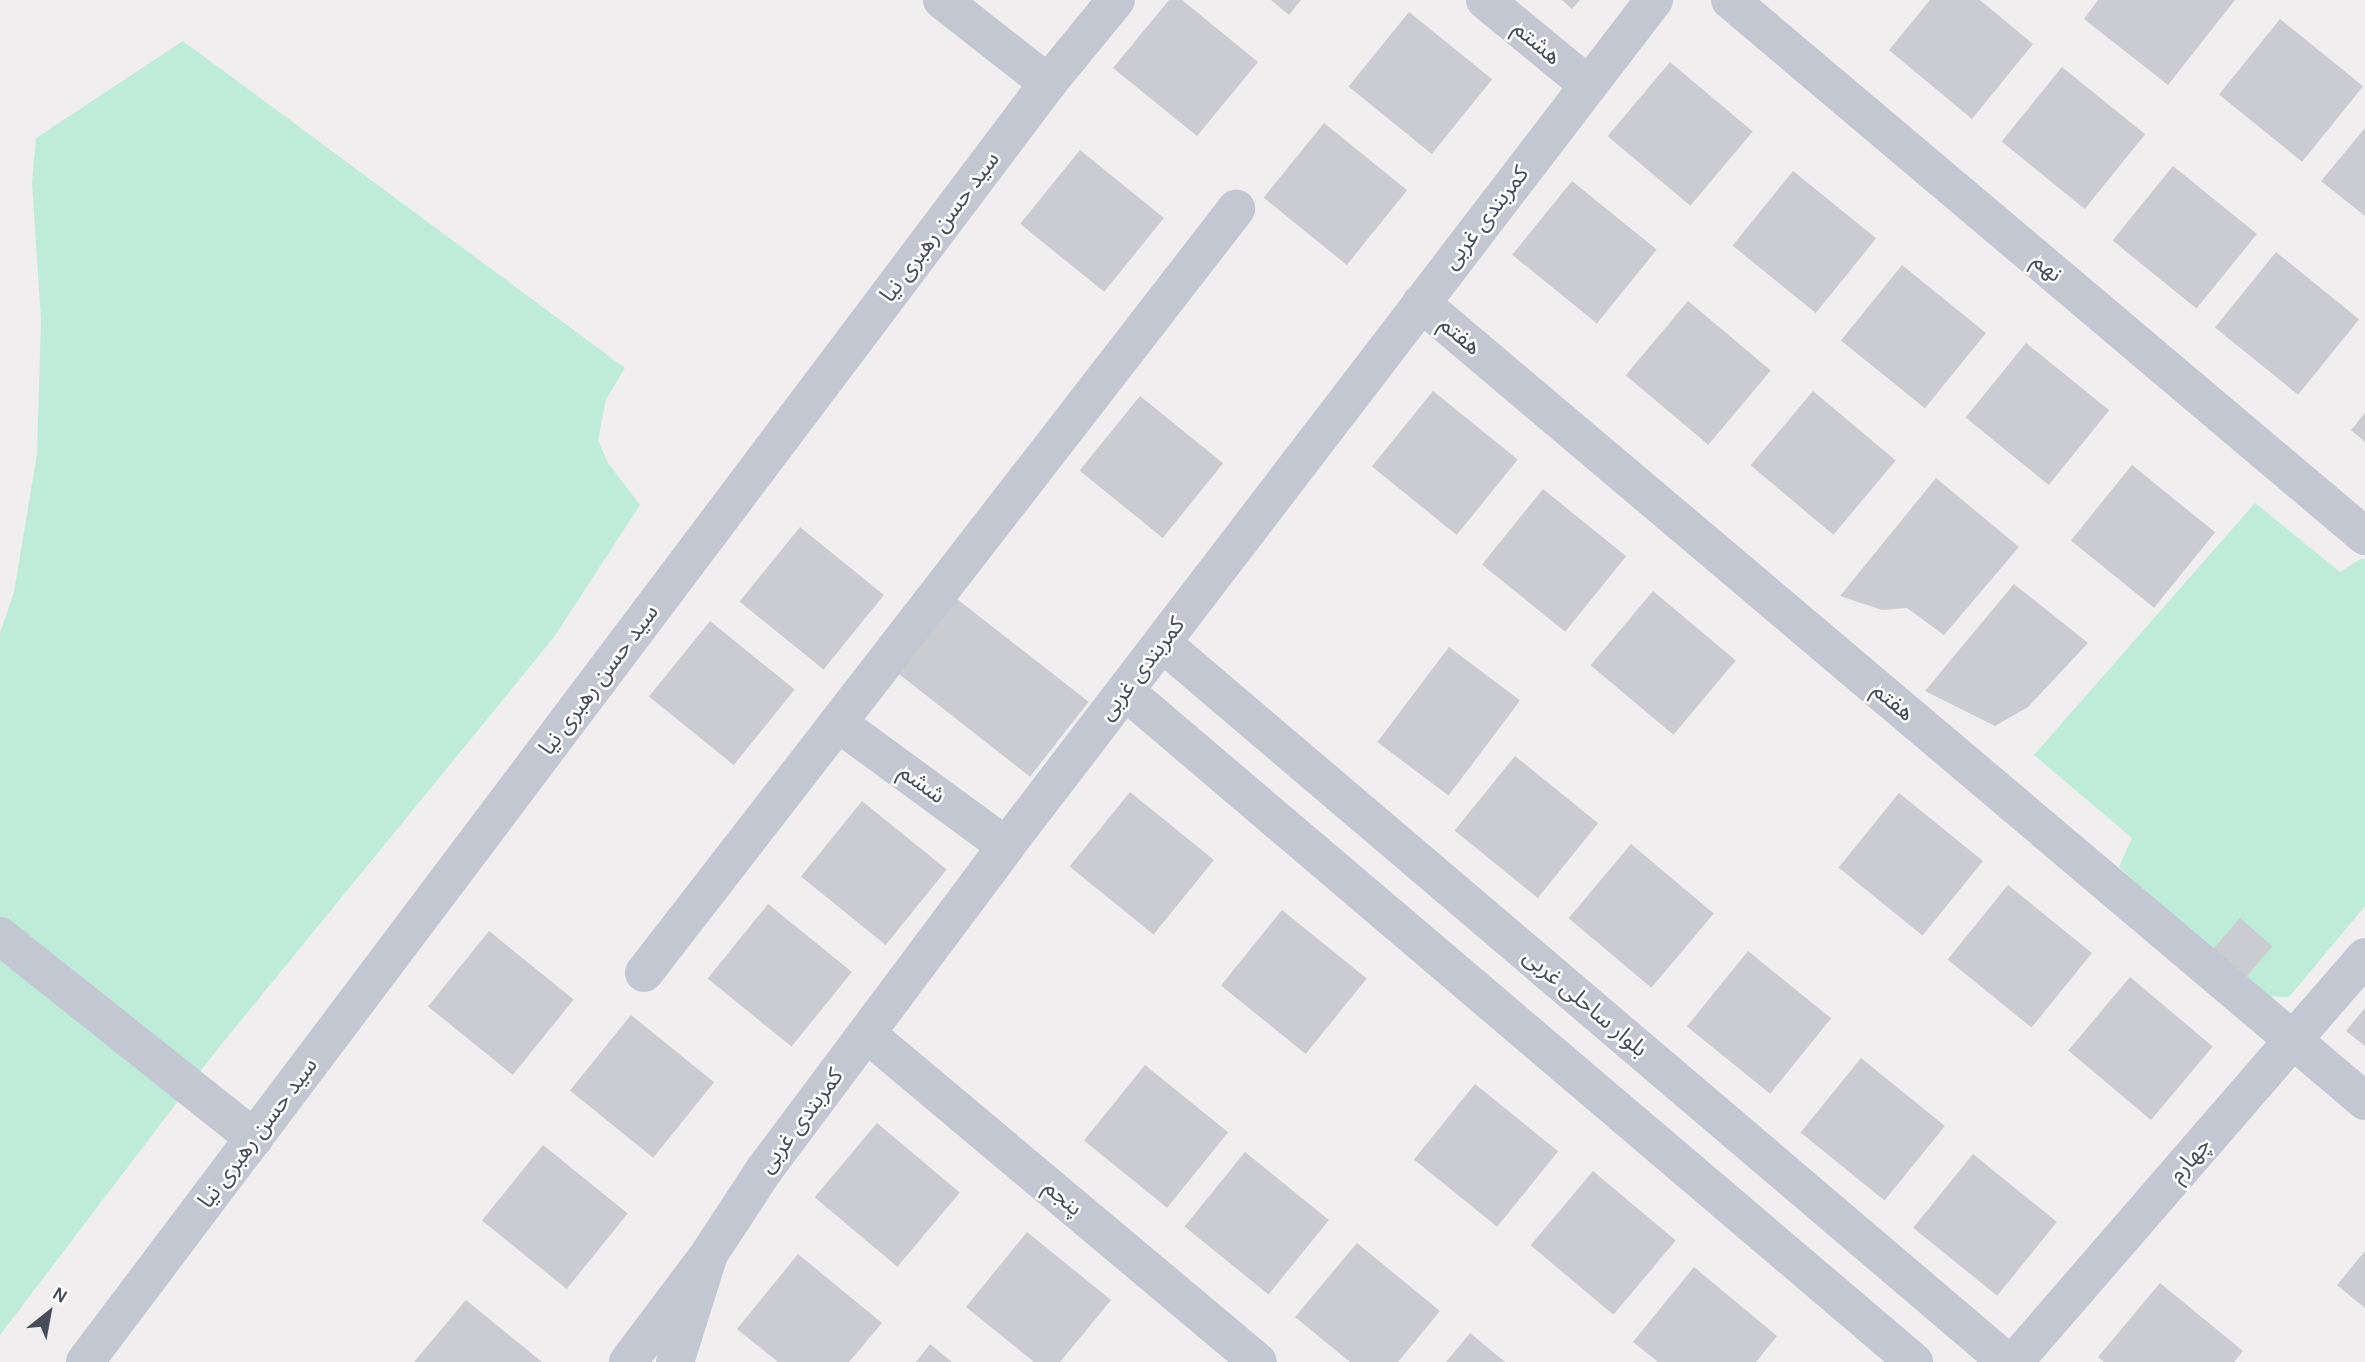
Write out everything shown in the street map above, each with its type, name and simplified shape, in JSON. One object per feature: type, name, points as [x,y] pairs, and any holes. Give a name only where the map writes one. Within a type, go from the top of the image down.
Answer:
[{"type":"street","points":[[942,0],[1048,83]]},
{"type":"street","name":"سید حسن رهبری نیا","points":[[85,1362],[1048,83],[1116,0]]},
{"type":"street","name":"هشتم","points":[[1485,0],[1588,85]]},
{"type":"street","name":"کمربندی غربی","points":[[675,1362],[709,1254],[764,1170],[1006,846],[1654,0]]},
{"type":"street","name":"نهم","points":[[1730,0],[2365,536]]},
{"type":"street","points":[[643,973],[1236,209]]},
{"type":"street","name":"هفتم","points":[[1421,303],[2365,1101]]},
{"type":"street","name":"بلوار ساحلی غربی","points":[[1162,643],[2007,1362]]},
{"type":"street","points":[[1125,691],[1914,1362]]},
{"type":"street","name":"ششم","points":[[838,723],[1006,846]]},
{"type":"street","points":[[0,936],[254,1138]]},
{"type":"street","name":"چهارم","points":[[2014,1362],[2365,957]]},
{"type":"street","name":"پنجم","points":[[867,1034],[1258,1362]]},
{"type":"street","points":[[628,1362],[709,1254]]},
{"type":"green space","points":[[183,41],[625,368],[606,399],[598,440],[608,463],[640,505],[554,637],[216,1051],[0,1335],[0,633],[14,592],[37,454],[41,320],[32,182],[36,138]]},
{"type":"green space","points":[[2255,503],[2340,572],[2362,558],[2365,560],[2365,906],[2289,997],[2260,996],[2119,867],[2132,838],[2034,755]]},
{"type":"building","points":[[1169,0],[1182,0],[1258,62],[1197,136],[1113,68]]},
{"type":"building","points":[[1271,0],[1301,0],[1289,15]]},
{"type":"building","points":[[1562,0],[1580,0],[1572,9]]},
{"type":"building","points":[[1930,0],[1980,0],[2033,44],[1972,119],[1889,50]]},
{"type":"building","points":[[2098,0],[2235,0],[2168,85],[2084,19]]},
{"type":"building","points":[[1409,12],[1492,79],[1432,154],[1349,87]]},
{"type":"building","points":[[2280,19],[2363,86],[2302,162],[2219,94]]},
{"type":"building","points":[[1670,62],[1753,131],[1690,206],[1608,136]]},
{"type":"building","points":[[2062,67],[2145,134],[2085,209],[2002,142]]},
{"type":"building","points":[[1324,123],[1407,190],[1347,265],[1264,198]]},
{"type":"building","points":[[2365,128],[2365,216],[2321,181]]},
{"type":"building","points":[[1080,150],[1164,218],[1104,292],[1020,224]]},
{"type":"building","points":[[2173,166],[2257,234],[2197,309],[2113,241]]},
{"type":"building","points":[[1793,171],[1876,238],[1816,313],[1733,246]]},
{"type":"building","points":[[1572,181],[1657,250],[1597,323],[1512,255]]},
{"type":"building","points":[[2276,252],[2359,319],[2298,395],[2215,327]]},
{"type":"building","points":[[1902,265],[1986,333],[1925,408],[1841,340]]},
{"type":"building","points":[[1688,301],[1771,370],[1708,445],[1626,375]]},
{"type":"building","points":[[2026,343],[2109,410],[2049,485],[1966,418]]},
{"type":"building","points":[[1433,391],[1518,460],[1457,535],[1372,466]]},
{"type":"building","points":[[1813,391],[1896,460],[1833,535],[1751,465]]},
{"type":"building","points":[[1140,396],[1223,463],[1163,538],[1080,471]]},
{"type":"building","points":[[2365,413],[2365,442],[2351,430]]},
{"type":"building","points":[[2132,465],[2215,532],[2154,608],[2071,540]]},
{"type":"building","points":[[1936,478],[2019,547],[1944,635],[1907,608],[1882,610],[1840,596]]},
{"type":"building","points":[[1543,489],[1626,556],[1565,632],[1482,564]]},
{"type":"building","points":[[800,527],[884,595],[824,670],[740,602]]},
{"type":"building","points":[[2014,584],[2088,643],[2028,707],[1995,726],[1925,691]]},
{"type":"building","points":[[1653,591],[1736,660],[1673,735],[1591,665]]},
{"type":"building","points":[[957,599],[1089,702],[1030,777],[899,674]]},
{"type":"building","points":[[710,621],[795,690],[734,765],[649,696]]},
{"type":"building","points":[[1449,647],[1520,701],[1448,796],[1377,742]]},
{"type":"building","points":[[1515,756],[1598,823],[1538,898],[1455,831]]},
{"type":"building","points":[[1130,792],[1214,860],[1154,935],[1070,867]]},
{"type":"building","points":[[1899,793],[1983,861],[1923,936],[1839,868]]},
{"type":"building","points":[[862,801],[947,870],[886,945],[801,876]]},
{"type":"building","points":[[1631,844],[1714,913],[1651,988],[1569,918]]},
{"type":"building","points":[[2008,885],[2092,953],[2032,1028],[1948,960]]},
{"type":"building","points":[[768,904],[852,972],[792,1047],[708,979]]},
{"type":"building","points":[[1282,910],[1367,979],[1306,1054],[1221,985]]},
{"type":"building","points":[[2240,918],[2272,946],[2244,979],[2211,951]]},
{"type":"building","points":[[489,931],[574,1000],[513,1075],[428,1006]]},
{"type":"building","points":[[1748,951],[1831,1018],[1770,1094],[1687,1026]]},
{"type":"building","points":[[2130,977],[2213,1046],[2151,1120],[2068,1051]]},
{"type":"building","points":[[2365,1008],[2365,1046],[2346,1031]]},
{"type":"building","points":[[631,1015],[714,1082],[653,1158],[570,1090]]},
{"type":"building","points":[[1861,1058],[1945,1126],[1885,1201],[1801,1133]]},
{"type":"building","points":[[1145,1065],[1228,1132],[1167,1208],[1084,1140]]},
{"type":"building","points":[[1475,1084],[1558,1151],[1497,1227],[1414,1159]]},
{"type":"building","points":[[877,1123],[960,1192],[897,1267],[815,1197]]},
{"type":"building","points":[[543,1145],[628,1214],[567,1289],[482,1220]]},
{"type":"building","points":[[1245,1152],[1329,1220],[1269,1295],[1185,1227]]},
{"type":"building","points":[[1973,1154],[2057,1222],[1997,1296],[1913,1228]]},
{"type":"building","points":[[1593,1171],[1676,1240],[1613,1315],[1531,1245]]},
{"type":"building","points":[[1027,1232],[1111,1300],[1060,1362],[1034,1362],[966,1307]]},
{"type":"building","points":[[1357,1243],[1440,1311],[1398,1362],[1350,1362],[1295,1317]]},
{"type":"building","points":[[2365,1251],[2365,1308],[2337,1285]]},
{"type":"building","points":[[798,1254],[882,1323],[849,1362],[778,1362],[737,1329]]},
{"type":"building","points":[[1694,1267],[1777,1336],[1756,1362],[1658,1362],[1633,1342]]},
{"type":"building","points":[[2160,1283],[2243,1351],[2234,1362],[2104,1362],[2098,1357]]},
{"type":"building","points":[[466,1300],[542,1362],[414,1362]]},
{"type":"building","points":[[1470,1333],[1505,1362],[1446,1362]]},
{"type":"building","points":[[930,1344],[952,1362],[916,1362]]}]
